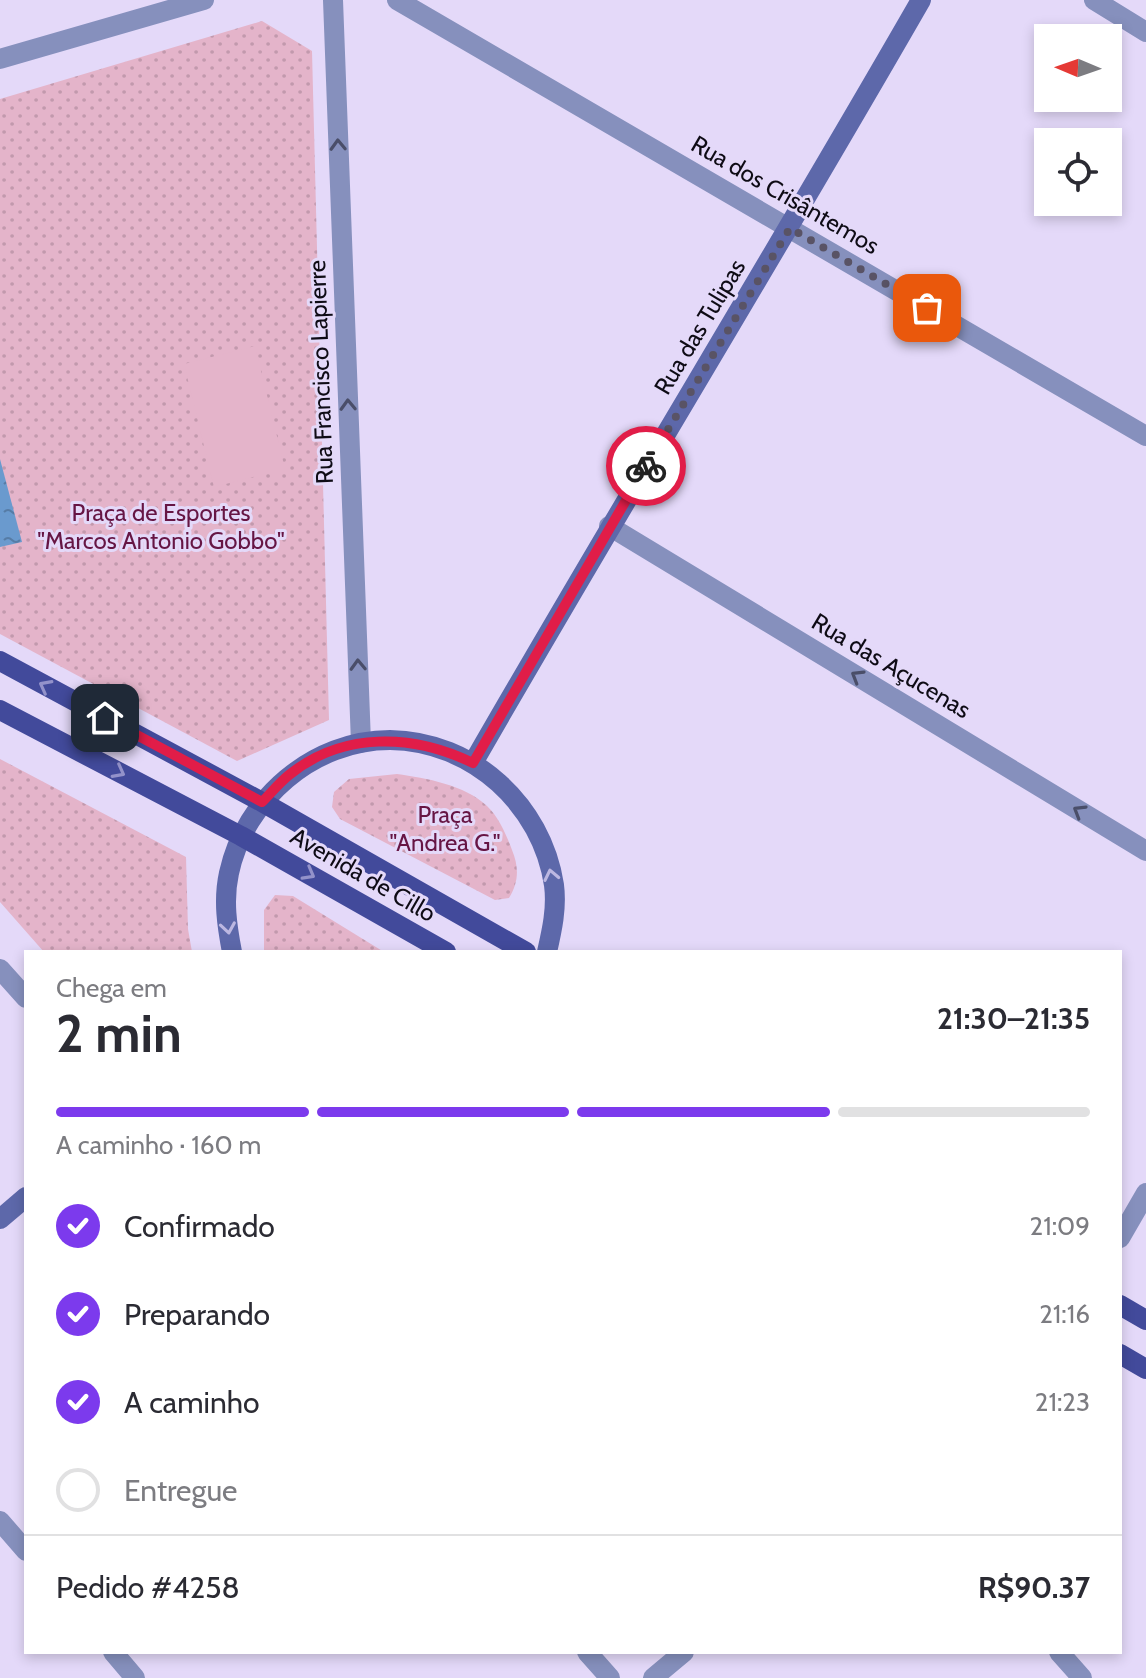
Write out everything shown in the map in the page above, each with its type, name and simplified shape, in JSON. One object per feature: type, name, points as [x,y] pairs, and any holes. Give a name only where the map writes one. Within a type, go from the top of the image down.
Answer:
[{"type":"main road","name":"Rua das Tulipas","points":[[473,763],[609,526],[790,228],[921,0]]},
{"type":"main road","name":"Avenida de Cillo","points":[[0,661],[262,802],[522,950]]},
{"type":"main road","name":"Avenida de Cillo","points":[[0,710],[241,836],[442,950]]},
{"type":"main road","points":[[232,950],[225,914],[228,874],[241,836],[262,802],[290,774],[324,754],[361,743],[390,740],[447,750],[473,763],[503,785],[528,815],[545,849],[554,887],[554,925],[548,950]]},
{"type":"main road","points":[[0,1219],[24,1199]]},
{"type":"main road","points":[[1122,1306],[1146,1320]]},
{"type":"main road","points":[[1122,1355],[1146,1369]]},
{"type":"street","points":[[0,59],[204,0]]},
{"type":"street","name":"Rua Francisco Lapierre","points":[[333,0],[361,743]]},
{"type":"street","name":"Rua dos Crisântemos","points":[[397,0],[1146,436]]},
{"type":"street","points":[[1094,0],[1146,32]]},
{"type":"street","name":"Rua das Açucenas","points":[[609,526],[1146,851]]},
{"type":"street","points":[[0,969],[24,996]]},
{"type":"street","points":[[1122,1235],[1146,1193]]},
{"type":"street","points":[[0,1521],[24,1549]]},
{"type":"street","points":[[115,1654],[135,1678]]},
{"type":"street","points":[[589,1654],[610,1678]]},
{"type":"street","points":[[653,1678],[682,1654]]},
{"type":"street","points":[[1061,1654],[1082,1678]]},
{"type":"green space","name":"Praça de Esportes \"Marcos Antonio Gobbo\"","points":[[262,21],[312,51],[329,720],[237,761],[0,634],[0,99]]},
{"type":"green space","points":[[255,346],[285,469],[214,487],[184,364]]},
{"type":"green space","points":[[0,759],[186,857],[192,950],[42,950],[0,902]]},
{"type":"green space","name":"Praça \"Andrea G.\"","points":[[397,774],[457,788],[491,810],[505,833],[516,862],[516,880],[509,898],[495,900],[340,819],[332,807],[334,792],[349,779]]},
{"type":"green space","points":[[275,895],[293,896],[381,950],[264,950],[264,910]]},
{"type":"water","points":[[0,459],[22,542],[0,547]]},
{"type":"way so far","points":[[646,466],[790,228],[927,308]]},
{"type":"route","points":[[105,718],[262,802],[290,774],[324,754],[361,743],[390,740],[419,743],[447,750],[473,763],[646,466]]}]
